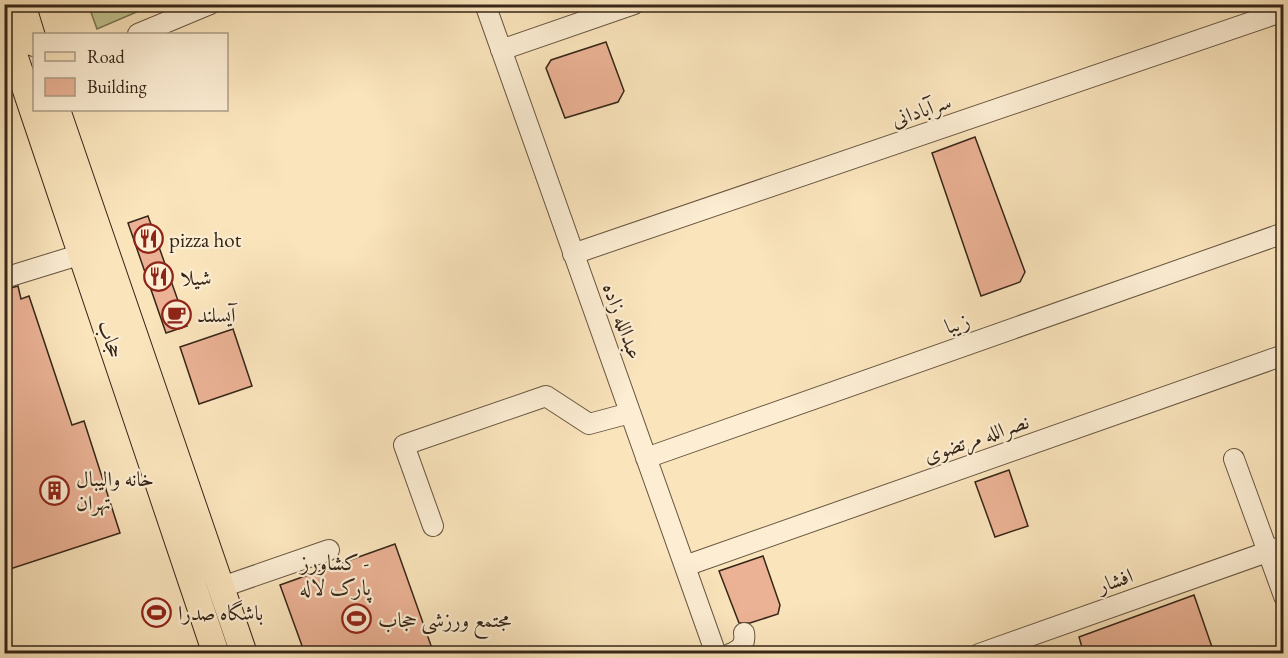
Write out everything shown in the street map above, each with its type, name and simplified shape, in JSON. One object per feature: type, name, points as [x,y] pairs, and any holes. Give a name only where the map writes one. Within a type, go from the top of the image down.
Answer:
[{"type":"main road","name":"حجاب","points":[[18,52],[22,4]]},
{"type":"main road","name":"حجاب","points":[[4,25],[29,79]]},
{"type":"main road","name":"حجاب","points":[[39,111],[82,254],[216,654]]},
{"type":"main road","name":"حجاب","points":[[57,111],[244,654]]},
{"type":"street","points":[[140,33],[210,4]]},
{"type":"street","name":"عبدالله زاده","points":[[484,4],[716,654]]},
{"type":"street","points":[[501,50],[634,4]]},
{"type":"street","name":"سرآبادانی","points":[[573,254],[1284,11]]},
{"type":"street","name":"زیبا","points":[[646,458],[1284,232]]},
{"type":"street","points":[[4,278],[82,254]]},
{"type":"street","name":"نصرالله مرتضوی","points":[[685,566],[1284,355]]},
{"type":"street","points":[[433,526],[405,445],[546,396],[589,424],[630,413]]},
{"type":"street","points":[[1234,459],[1276,549],[1284,596]]},
{"type":"street","name":"افشار","points":[[979,654],[1276,549]]},
{"type":"street","points":[[222,587],[329,550]]},
{"type":"street","points":[[730,654],[744,644],[744,633]]},
{"type":"green space","points":[[88,4],[153,4],[153,5],[97,29]]},
{"type":"building","points":[[606,42],[624,91],[618,102],[565,118],[546,68],[551,60]]},
{"type":"building","points":[[975,137],[1025,272],[1020,282],[981,296],[932,153]]},
{"type":"building","points":[[148,216],[187,326],[166,333],[128,223]]},
{"type":"building","name":"خانه والیبال تهران","points":[[18,286],[21,299],[29,296],[72,425],[84,421],[120,533],[4,571],[4,290]]},
{"type":"building","points":[[233,329],[252,386],[199,404],[180,347]]},
{"type":"building","points":[[1009,470],[1028,526],[995,537],[975,482]]},
{"type":"building","name":"مجتمع ورزشی حجاب","points":[[395,544],[434,654],[305,654],[280,585]]},
{"type":"building","points":[[763,556],[780,605],[778,614],[750,623],[739,623],[719,571]]},
{"type":"building","points":[[1194,595],[1212,647],[1194,654],[1084,654],[1079,637]]},
{"type":"place","name":"pizza hot","points":[[148,239]]},
{"type":"place","name":"شیلا","points":[[159,277]]},
{"type":"place","name":"آیسلند","points":[[176,314]]},
{"type":"place","name":"خانه والیبال تهران","points":[[55,490]]},
{"type":"place","name":"باشگاه صدرا","points":[[157,612]]},
{"type":"place","name":"مجتمع ورزشی حجاب","points":[[357,619]]},
{"type":"district","name":"کشاورز - پارک لاله","points":[[335,574]]}]
